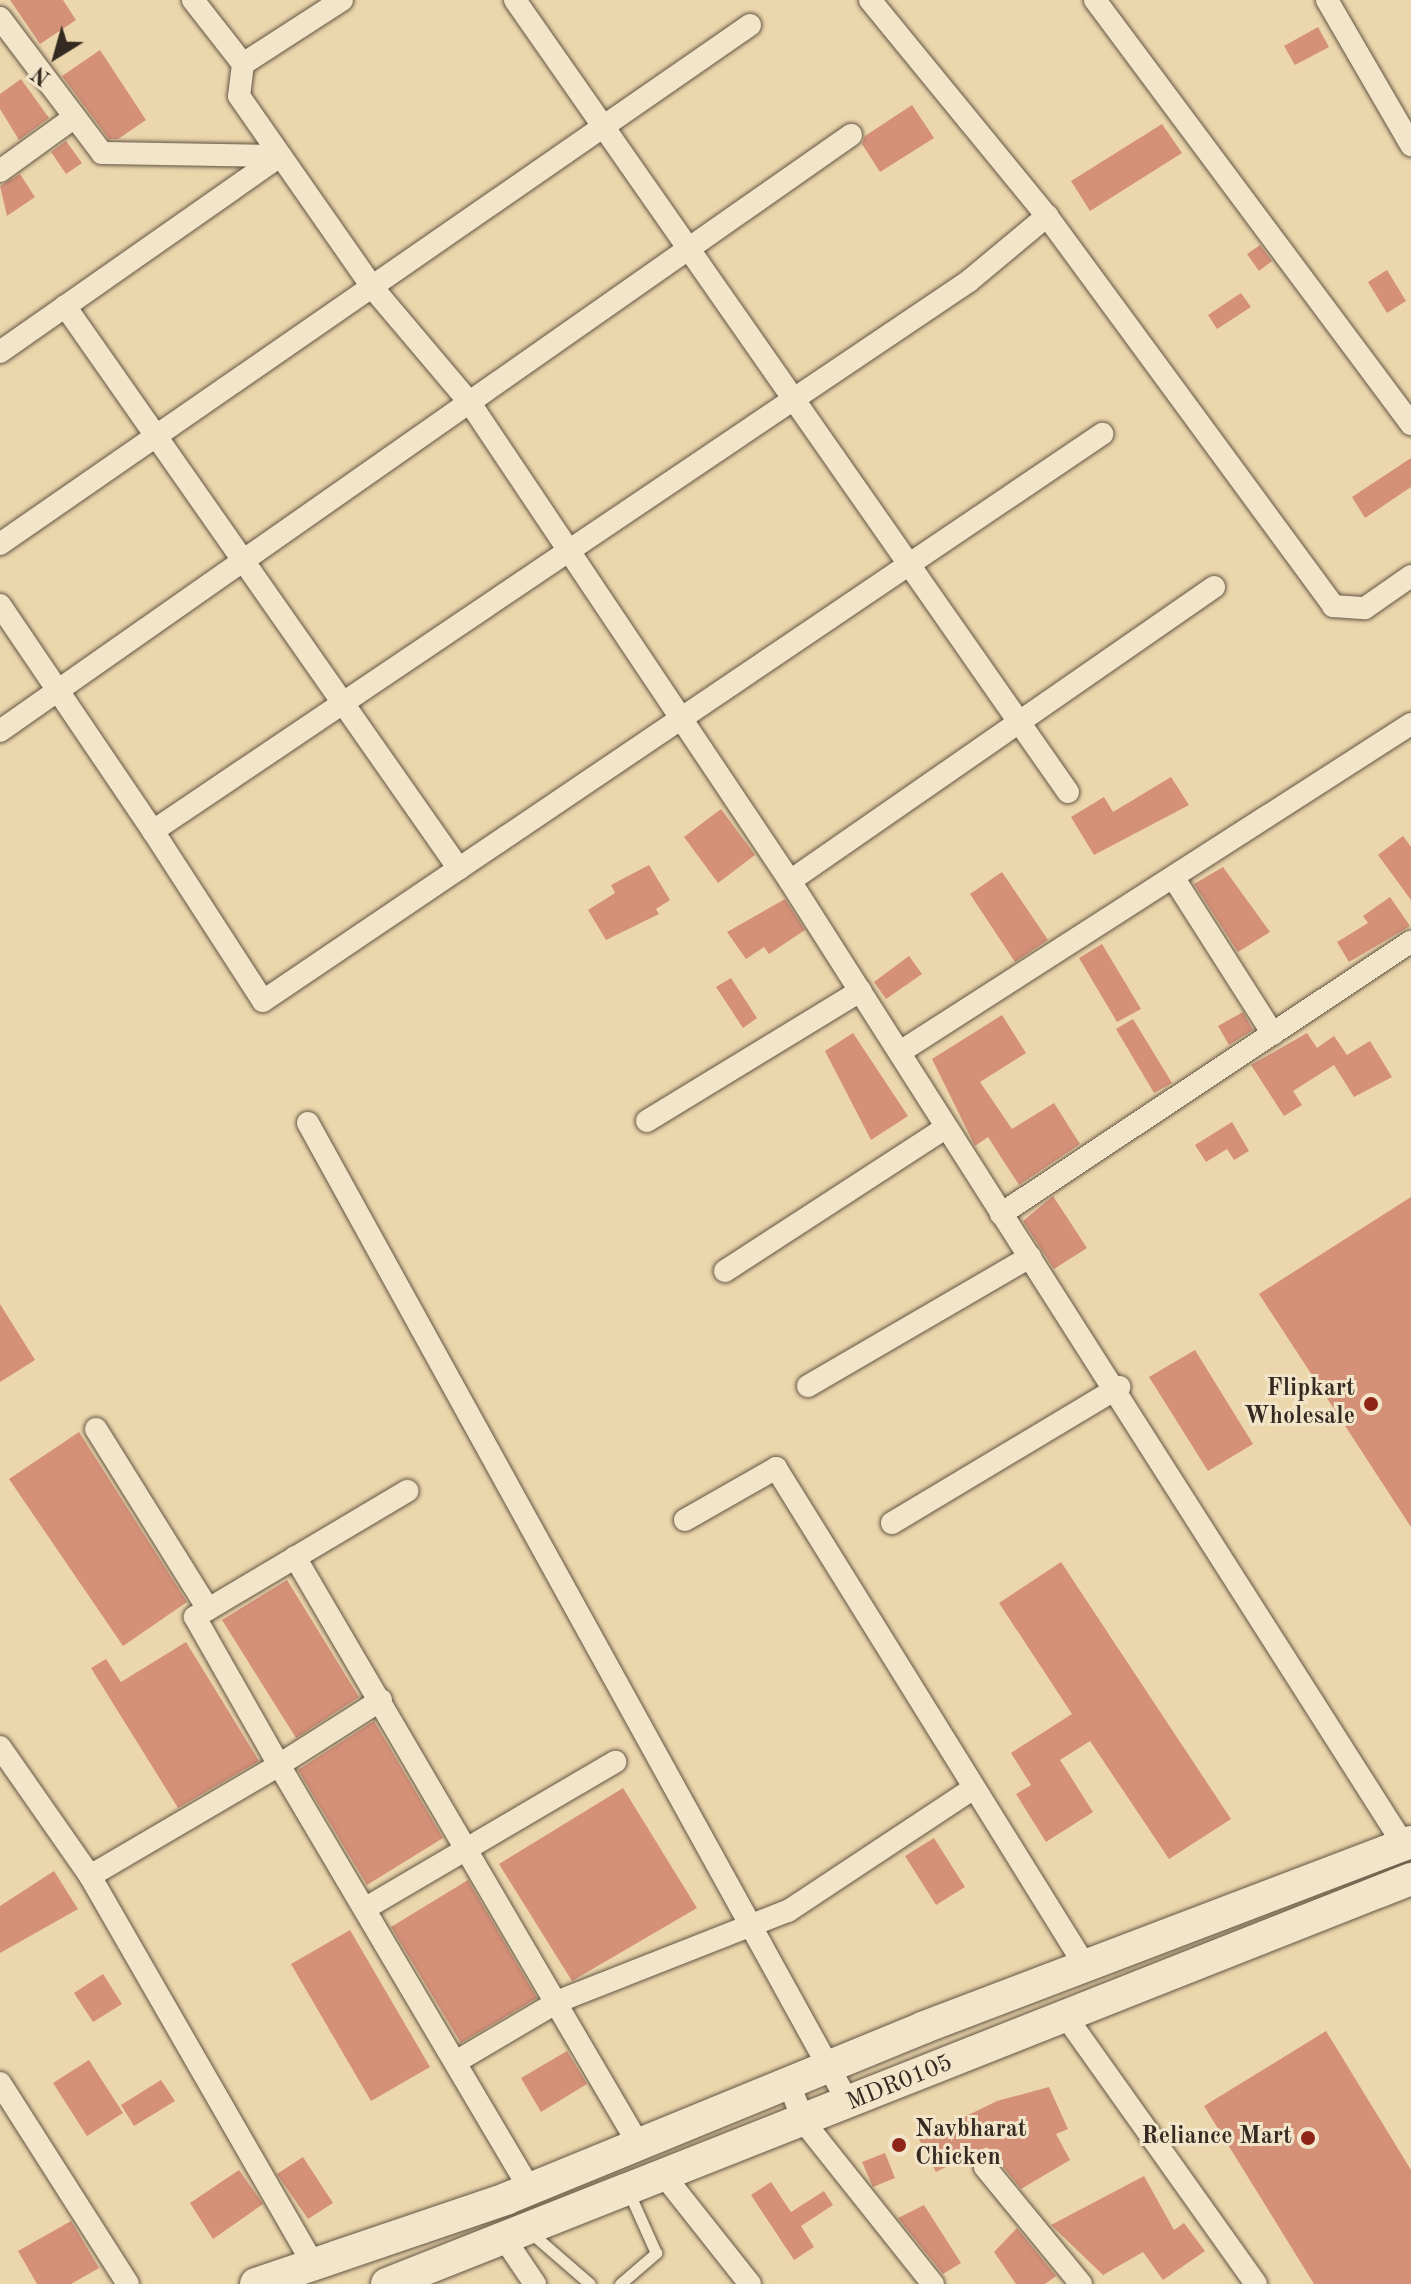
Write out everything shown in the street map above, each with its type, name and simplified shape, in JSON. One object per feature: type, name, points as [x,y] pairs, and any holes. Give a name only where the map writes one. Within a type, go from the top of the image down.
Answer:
[{"type":"main road","name":"MDR0105","points":[[256,2284],[530,2189],[1084,1964],[1407,1843]]},
{"type":"main road","name":"MDR0105","points":[[387,2284],[629,2193],[1411,1879]]},
{"type":"street","points":[[193,0],[243,64],[239,96],[372,287],[470,403],[790,881],[900,1052],[944,1129],[1119,1387],[1407,1843]]},
{"type":"street","points":[[515,0],[1068,792]]},
{"type":"street","points":[[870,0],[1047,216],[1333,606],[1365,608],[1411,576]]},
{"type":"street","points":[[1095,0],[1411,424]]},
{"type":"street","points":[[1327,0],[1411,145]]},
{"type":"street","points":[[243,64],[330,3]]},
{"type":"street","points":[[0,18],[72,119],[102,153],[280,156]]},
{"type":"street","points":[[0,544],[750,25]]},
{"type":"street","points":[[0,171],[72,119]]},
{"type":"street","points":[[0,731],[851,135]]},
{"type":"street","points":[[0,352],[280,156]]},
{"type":"street","points":[[153,831],[969,281],[1047,216]]},
{"type":"street","points":[[65,306],[459,869]]},
{"type":"street","points":[[0,605],[153,831],[263,1001],[1102,434]]},
{"type":"street","points":[[790,881],[1214,587]]},
{"type":"street","points":[[900,1052],[1411,724]]},
{"type":"street","points":[[1173,877],[1273,1034]]},
{"type":"street","points":[[1001,1214],[1411,942]]},
{"type":"street","points":[[647,1121],[860,991]]},
{"type":"street","points":[[308,1123],[825,2069],[849,2104]]},
{"type":"street","points":[[725,1271],[944,1129]]},
{"type":"street","points":[[808,1386],[1030,1257]]},
{"type":"street","points":[[892,1523],[1119,1387]]},
{"type":"street","points":[[96,1429],[208,1609]]},
{"type":"street","points":[[685,1520],[776,1468],[1084,1964]]},
{"type":"street","points":[[407,1491],[195,1617],[279,1765],[459,2060],[530,2189]]},
{"type":"street","points":[[295,1557],[470,1847],[639,2145]]},
{"type":"street","points":[[90,1876],[279,1765],[381,1700]]},
{"type":"street","points":[[0,1747],[90,1876],[314,2266]]},
{"type":"street","points":[[366,1908],[615,1762]]},
{"type":"street","points":[[459,2060],[559,2001],[788,1911],[974,1788]]},
{"type":"street","points":[[1067,2018],[1256,2284]]},
{"type":"street","points":[[0,2083],[128,2284]]},
{"type":"street","points":[[789,2084],[804,2122],[933,2284]]},
{"type":"street","points":[[985,2167],[1081,2284]]},
{"type":"street","points":[[666,2178],[750,2284]]},
{"type":"street","points":[[518,2236],[535,2284]]},
{"type":"lane","points":[[620,2284],[656,2253],[629,2193]]},
{"type":"lane","points":[[518,2236],[590,2284]]},
{"type":"building","points":[[10,0],[63,0],[76,20],[40,44]]},
{"type":"building","points":[[1318,27],[1329,47],[1295,65],[1284,46]]},
{"type":"building","points":[[100,50],[146,120],[118,139],[109,139],[62,76]]},
{"type":"building","points":[[21,79],[49,118],[19,140],[0,109],[0,94]]},
{"type":"building","points":[[912,105],[934,138],[880,172],[862,144],[865,136]]},
{"type":"building","points":[[1162,124],[1182,153],[1090,211],[1071,181]]},
{"type":"building","points":[[66,141],[82,163],[66,174],[51,152]]},
{"type":"building","points":[[20,174],[35,197],[7,216],[0,186]]},
{"type":"building","points":[[1260,245],[1272,261],[1259,271],[1247,254]]},
{"type":"building","points":[[1387,270],[1406,301],[1387,313],[1368,282]]},
{"type":"building","points":[[1241,293],[1251,307],[1217,329],[1208,315]]},
{"type":"building","points":[[1411,458],[1411,487],[1365,518],[1352,497]]},
{"type":"building","points":[[1171,777],[1189,805],[1094,855],[1071,817],[1104,797],[1113,812]]},
{"type":"building","points":[[721,809],[755,855],[718,883],[684,837]]},
{"type":"building","points":[[1403,836],[1411,847],[1411,900],[1378,855]]},
{"type":"building","points":[[649,865],[670,900],[656,909],[659,914],[606,940],[588,910],[615,893],[611,885]]},
{"type":"building","points":[[1223,867],[1270,932],[1238,952],[1194,884]]},
{"type":"building","points":[[1002,872],[1048,940],[1015,962],[970,894]]},
{"type":"building","points":[[1390,897],[1410,926],[1349,962],[1337,942],[1368,923],[1363,916]]},
{"type":"building","points":[[785,899],[805,930],[769,954],[764,947],[746,959],[727,932]]},
{"type":"building","points":[[1102,944],[1141,1009],[1117,1022],[1079,958]]},
{"type":"building","points":[[909,956],[922,974],[886,999],[874,982]]},
{"type":"building","points":[[731,978],[757,1018],[743,1028],[716,987]]},
{"type":"building","points":[[1243,1012],[1253,1030],[1229,1045],[1218,1026]]},
{"type":"building","points":[[1002,1015],[1026,1053],[980,1082],[1012,1129],[1054,1103],[1080,1144],[1019,1185],[988,1137],[975,1146],[932,1059]]},
{"type":"building","points":[[1133,1019],[1172,1083],[1154,1093],[1116,1029]]},
{"type":"building","points":[[853,1033],[908,1116],[871,1140],[825,1051]]},
{"type":"building","points":[[1307,1033],[1317,1048],[1334,1036],[1347,1055],[1370,1041],[1392,1077],[1354,1097],[1334,1065],[1293,1091],[1302,1105],[1284,1116],[1251,1065]]},
{"type":"building","points":[[1232,1122],[1249,1151],[1234,1160],[1227,1149],[1206,1162],[1195,1145]]},
{"type":"building","points":[[1053,1196],[1087,1248],[1054,1269],[1023,1221]]},
{"type":"building","name":"Flipkart Wholesale","points":[[1411,1197],[1411,1527],[1259,1294]]},
{"type":"building","points":[[0,1304],[35,1360],[0,1382]]},
{"type":"building","points":[[1195,1350],[1253,1444],[1208,1471],[1149,1377]]},
{"type":"building","points":[[79,1432],[187,1602],[123,1646],[9,1479]]},
{"type":"building","points":[[1061,1562],[1231,1819],[1169,1859],[1090,1741],[1060,1760],[1093,1812],[1046,1842],[1016,1794],[1031,1785],[1011,1753],[1072,1714],[999,1603]]},
{"type":"building","points":[[287,1580],[359,1697],[296,1738],[222,1620]]},
{"type":"building","points":[[186,1642],[259,1761],[178,1808],[91,1668],[106,1659],[121,1682]]},
{"type":"building","points":[[374,1721],[443,1838],[367,1885],[298,1770]]},
{"type":"building","points":[[623,1788],[697,1908],[572,1981],[499,1864]]},
{"type":"building","points":[[934,1838],[965,1887],[936,1905],[905,1856]]},
{"type":"building","points":[[54,1871],[78,1909],[0,1953],[0,1906]]},
{"type":"building","points":[[468,1880],[537,1998],[461,2043],[391,1927]]},
{"type":"building","points":[[350,1930],[430,2067],[371,2101],[291,1964]]},
{"type":"building","points":[[103,1974],[122,2004],[93,2022],[74,1993]]},
{"type":"building","name":"Reliance Mart","points":[[1326,2031],[1411,2170],[1411,2284],[1314,2284],[1204,2106]]},
{"type":"building","points":[[567,2051],[587,2084],[541,2112],[521,2078]]},
{"type":"building","points":[[89,2060],[123,2113],[87,2136],[53,2083]]},
{"type":"building","points":[[161,2080],[175,2101],[134,2126],[121,2105]]},
{"type":"building","points":[[1049,2087],[1068,2129],[1056,2134],[1070,2160],[1021,2189],[987,2147],[936,2172],[919,2139],[997,2101]]},
{"type":"building","points":[[885,2153],[895,2178],[873,2187],[862,2162]]},
{"type":"building","points":[[303,2157],[333,2203],[308,2219],[277,2174]]},
{"type":"building","points":[[239,2170],[263,2204],[213,2239],[190,2203]]},
{"type":"building","points":[[1144,2176],[1174,2230],[1184,2223],[1205,2251],[1163,2280],[1143,2252],[1103,2275],[1051,2225]]},
{"type":"building","points":[[771,2182],[791,2212],[824,2191],[833,2205],[801,2226],[814,2247],[794,2260],[751,2195]]},
{"type":"building","points":[[924,2205],[961,2263],[943,2274],[898,2218]]},
{"type":"building","points":[[71,2221],[99,2268],[71,2284],[37,2284],[18,2251]]},
{"type":"building","points":[[1017,2228],[1056,2276],[1045,2284],[1016,2284],[994,2252]]},
{"type":"place","name":"Flipkart Wholesale","points":[[1371,1404]]},
{"type":"place","name":"Reliance Mart","points":[[1308,2138]]},
{"type":"place","name":"Navbharat Chicken","points":[[899,2145]]}]
